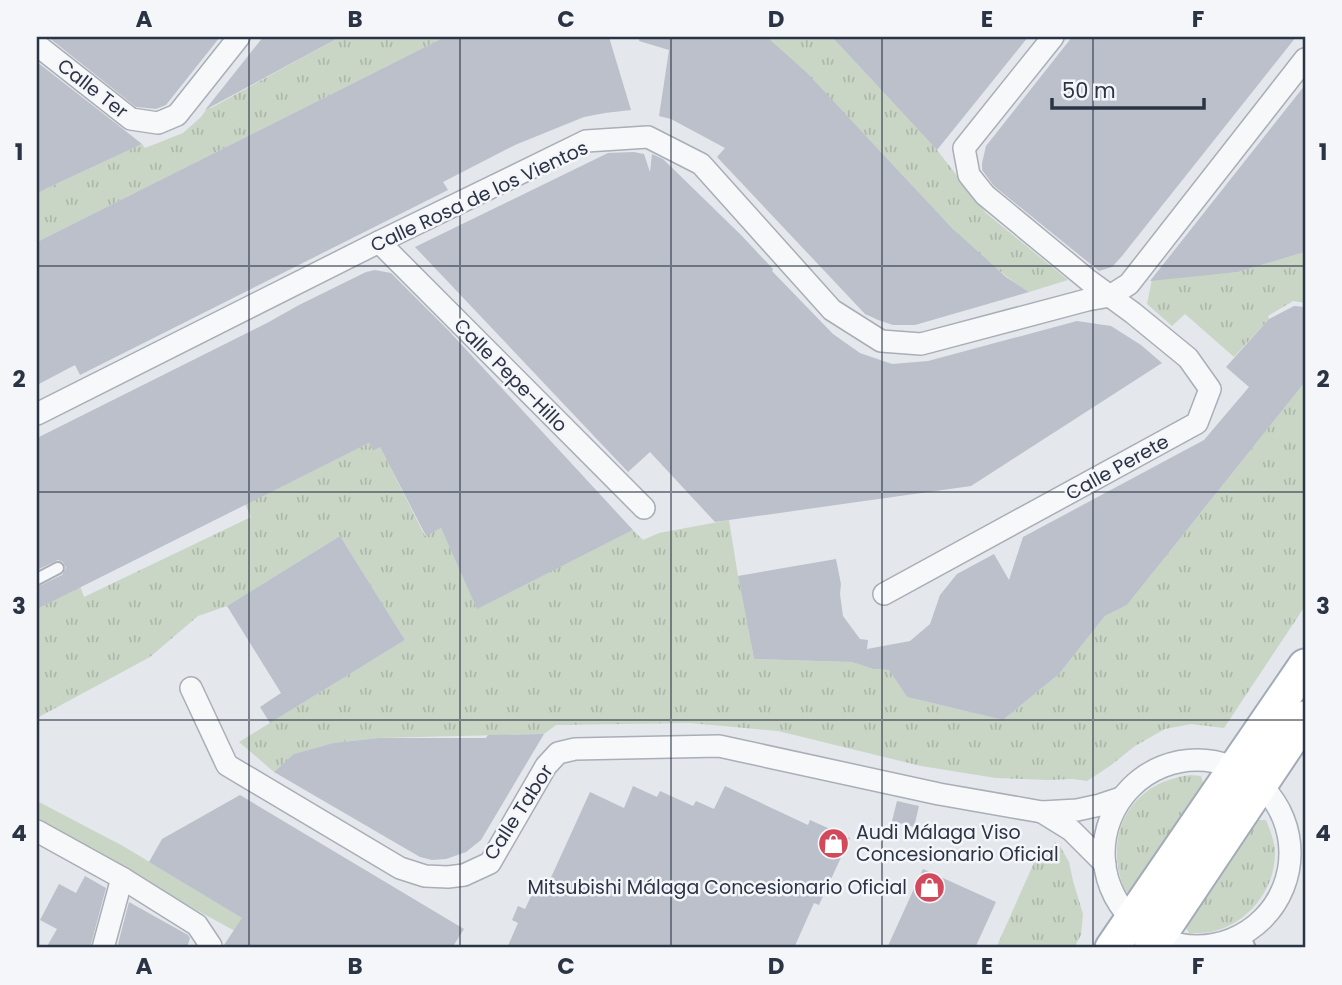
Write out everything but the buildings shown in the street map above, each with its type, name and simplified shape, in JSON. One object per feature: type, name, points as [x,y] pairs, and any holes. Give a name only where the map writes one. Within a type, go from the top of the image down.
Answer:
[{"type":"main road","points":[[1112,948],[1147,935],[1248,776],[1305,666]]},
{"type":"main road","points":[[1248,776],[1305,718]]},
{"type":"street","name":"Calle Ter","points":[[37,45],[131,119],[158,123],[177,115],[239,37]]},
{"type":"street","points":[[1053,37],[964,148],[969,175],[985,195],[1110,296]]},
{"type":"street","name":"Calle Rosa de los Vientos","points":[[37,414],[586,141],[648,137],[701,164],[832,310],[881,341],[921,344],[1110,296],[1129,285],[1305,59]]},
{"type":"street","name":"Calle Pepe-Hillo","points":[[379,242],[644,508]]},
{"type":"street","name":"Calle Perete","points":[[884,594],[1197,423],[1210,389],[1188,358],[1110,296]]},
{"type":"street","name":"Calle Tabor","points":[[191,688],[227,765],[400,868],[425,876],[464,875],[490,863],[547,766],[558,753],[575,749],[719,746],[939,794],[1042,812],[1077,810],[1121,798]]},
{"type":"street","points":[[1203,760],[1248,776],[1273,799],[1283,817],[1290,847],[1287,878],[1274,905],[1253,928],[1247,941],[1196,946],[1147,935],[1116,900],[1106,876],[1103,851],[1107,826],[1121,798],[1143,776],[1172,763],[1203,760]]},
{"type":"street","name":"Calle Tabor","points":[[1042,812],[1071,830],[1105,864]]},
{"type":"street","points":[[37,831],[197,925],[211,948]]},
{"type":"street","points":[[103,948],[121,878]]},
{"type":"lane","points":[[37,579],[58,568]]},
{"type":"green space","points":[[340,37],[445,37],[37,242],[37,190],[46,189],[142,144],[145,148],[183,133],[208,107],[211,108]]},
{"type":"green space","points":[[767,37],[832,37],[937,150],[986,213],[1068,280],[1029,292],[1012,281],[952,227],[840,108]]},
{"type":"green space","points":[[1305,252],[1305,303],[1293,301],[1268,316],[1269,319],[1234,357],[1185,314],[1172,326],[1147,304],[1152,279],[1238,272]]},
{"type":"green space","points":[[1305,382],[1305,606],[1224,728],[1191,724],[1165,729],[1135,746],[1087,781],[996,778],[921,766],[778,731],[690,723],[556,725],[544,734],[379,738],[333,743],[295,754],[274,772],[239,742],[405,640],[340,536],[227,606],[198,616],[150,657],[37,718],[37,609],[80,586],[84,597],[251,517],[245,504],[369,443],[373,451],[380,447],[425,536],[441,528],[477,608],[633,530],[643,540],[659,533],[729,520],[754,659],[852,662],[873,669],[889,670],[907,697],[1003,720],[1059,674],[1105,616],[1127,605]]},
{"type":"green space","points":[[1191,775],[1201,776],[1204,785],[1131,894],[1125,891],[1117,851],[1119,832],[1126,815],[1137,800],[1151,788]]},
{"type":"green space","points":[[37,801],[123,846],[292,948],[266,948],[37,823]]},
{"type":"green space","points":[[1257,820],[1266,820],[1275,851],[1271,879],[1265,891],[1248,913],[1237,921],[1211,932],[1189,933],[1184,924]]},
{"type":"green space","points":[[1055,842],[1069,862],[1083,914],[1081,935],[1074,948],[996,948],[1037,856],[1043,860]]},
{"type":"place","name":"Audi Málaga Viso Concesionario Oficial","points":[[833,843]]},
{"type":"place","name":"Mitsubishi Málaga Concesionario Oficial","points":[[930,887]]}]
